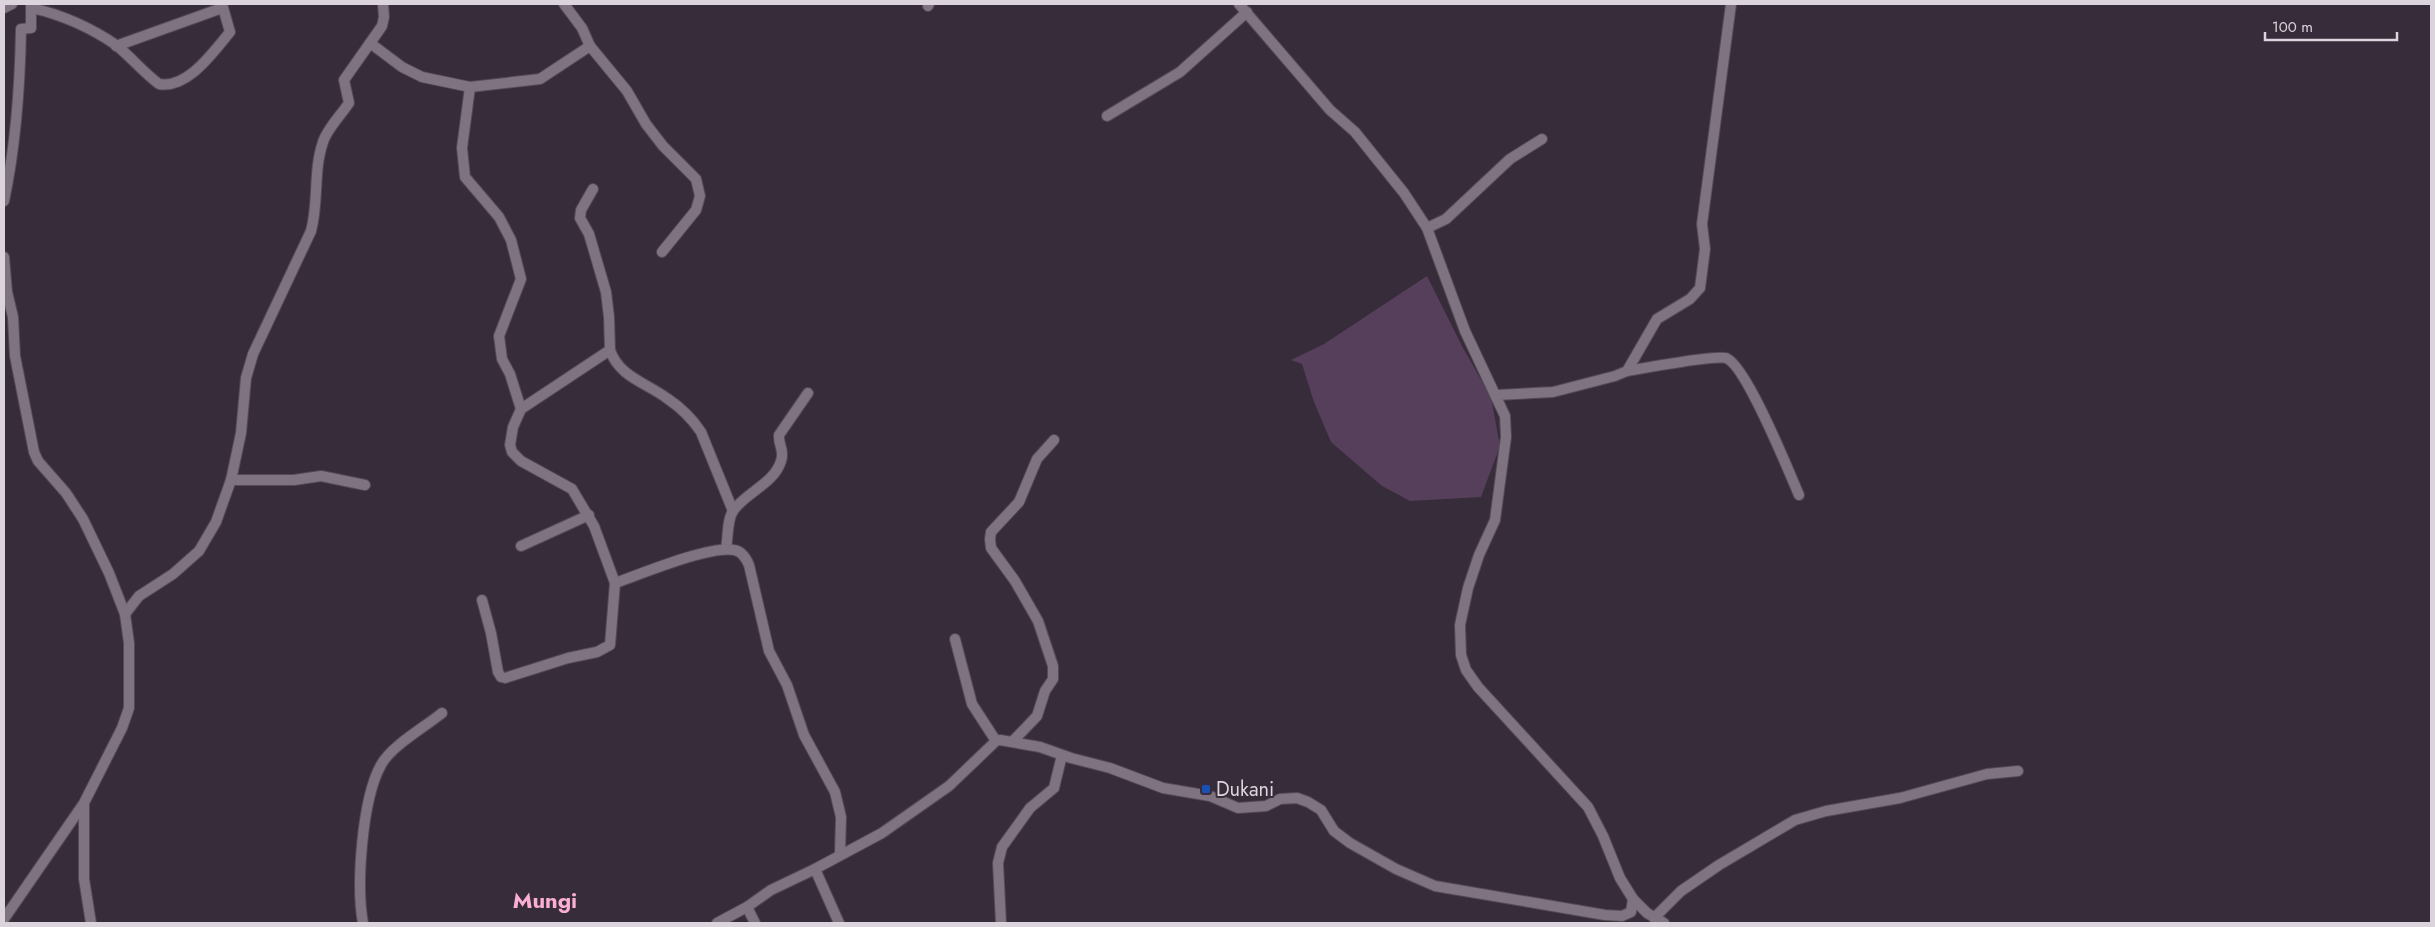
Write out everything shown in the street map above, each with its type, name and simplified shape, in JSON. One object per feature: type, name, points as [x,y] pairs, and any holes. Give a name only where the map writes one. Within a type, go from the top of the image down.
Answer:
[{"type":"street","points":[[4,8],[12,4]]},
{"type":"street","points":[[125,614],[139,596],[173,574],[198,551],[216,522],[231,480],[241,432],[246,378],[253,354],[310,231],[314,218],[315,183],[323,140],[349,103],[344,80],[382,26],[384,17],[383,4]]},
{"type":"street","points":[[564,4],[582,28],[590,46],[627,90],[646,124],[662,146],[696,178],[700,196],[696,210],[662,252]]},
{"type":"street","points":[[1239,4],[1248,12],[1330,110],[1361,139],[1404,193],[1427,228],[1465,331],[1497,395],[1505,416],[1506,437],[1497,511],[1468,588],[1460,625],[1461,656],[1466,670],[1478,687],[1588,807],[1603,836],[1620,878],[1633,899],[1654,918],[1664,923]]},
{"type":"street","points":[[1627,371],[1657,319],[1690,299],[1700,288],[1705,249],[1702,224],[1730,4]]},
{"type":"street","points":[[4,201],[13,151],[21,66],[21,29],[31,28],[32,6],[70,19],[116,46],[159,84],[165,85],[194,72],[230,32],[222,6],[116,46]]},
{"type":"street","points":[[1107,116],[1180,72],[1248,12]]},
{"type":"street","points":[[370,43],[402,66],[422,77],[470,87],[540,79],[590,46]]},
{"type":"street","points":[[470,87],[462,148],[465,177],[499,217],[511,240],[520,279],[502,326],[499,347],[521,409]]},
{"type":"street","points":[[1427,228],[1446,219],[1510,159],[1542,139]]},
{"type":"street","points":[[593,189],[581,210],[580,218],[589,234],[606,292],[610,350],[618,368],[669,399],[696,424],[701,432],[733,511],[726,549]]},
{"type":"street","points":[[4,257],[5,292],[13,317],[15,356],[34,452],[38,461],[66,493],[83,519],[109,573],[125,614],[129,643],[127,666],[128,708],[122,728],[84,804],[4,919]]},
{"type":"street","points":[[482,600],[491,633],[498,672],[501,677],[506,678],[568,658],[597,652],[610,644],[615,583],[589,516],[572,489],[521,461],[512,452],[510,445],[513,427],[521,409],[610,350]]},
{"type":"street","points":[[1497,395],[1553,392],[1615,376],[1627,371],[1719,358],[1734,363],[1749,383],[1799,496]]},
{"type":"street","points":[[733,511],[770,478],[781,462],[783,450],[778,442],[779,435],[808,393]]},
{"type":"street","points":[[1012,742],[1037,716],[1045,692],[1053,680],[1053,666],[1038,620],[1015,581],[991,548],[990,539],[991,532],[1019,502],[1037,459],[1054,440]]},
{"type":"street","points":[[231,480],[294,480],[321,476],[365,485]]},
{"type":"street","points":[[521,546],[589,516]]},
{"type":"street","points":[[615,583],[702,554],[726,549],[736,550],[745,557],[749,565],[769,651],[787,685],[804,735],[833,786],[841,818],[840,854]]},
{"type":"street","points":[[955,639],[972,704],[996,741]]},
{"type":"street","points":[[363,923],[361,910],[363,834],[373,786],[381,764],[391,753],[442,714]]},
{"type":"street","points":[[717,923],[747,907],[771,890],[882,833],[949,786],[996,741],[1040,747],[1110,768],[1163,788],[1210,796],[1238,808],[1266,806],[1280,799],[1296,798],[1308,802],[1321,810],[1334,831],[1350,843],[1396,869],[1446,890],[1622,916],[1631,912],[1633,899]]},
{"type":"street","points":[[1002,923],[998,863],[1002,847],[1030,808],[1054,788],[1062,755]]},
{"type":"street","points":[[1654,918],[1681,891],[1704,875],[1795,820],[1826,811],[1900,798],[1987,774],[2018,771]]},
{"type":"street","points":[[84,804],[84,879],[92,923]]},
{"type":"street","points":[[815,869],[839,923]]},
{"type":"street","points":[[747,907],[755,923]]},
{"type":"shaded area","points":[[1427,276],[1463,348],[1491,397],[1500,446],[1481,497],[1410,501],[1382,486],[1331,442],[1314,402],[1302,364],[1291,360],[1324,344]]},
{"type":"place","name":"Dukani","points":[[1206,789]]},
{"type":"district","name":"Mungi","points":[[545,900]]}]
